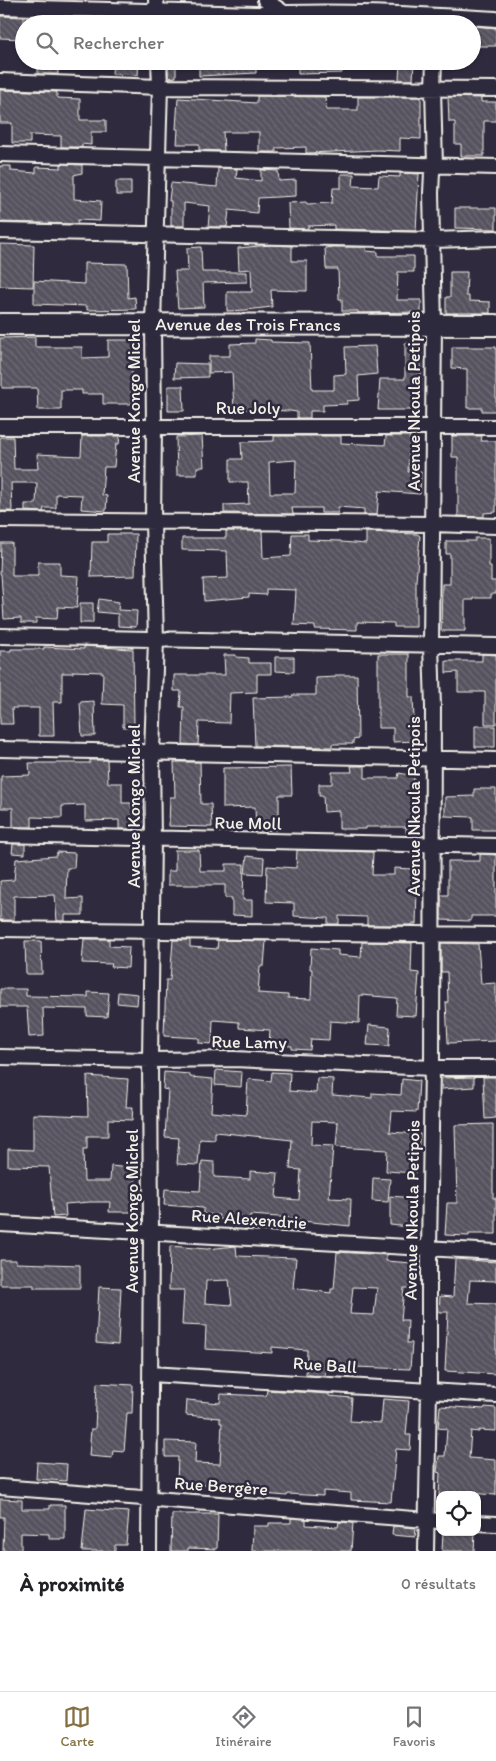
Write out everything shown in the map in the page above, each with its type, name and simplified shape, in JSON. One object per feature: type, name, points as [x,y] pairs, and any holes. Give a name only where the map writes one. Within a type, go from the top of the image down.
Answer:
[{"type":"street","points":[[265,0],[284,13]]},
{"type":"street","points":[[0,7],[328,15]]},
{"type":"street","points":[[481,19],[496,19]]},
{"type":"street","name":"Avenue Kongo Michel","points":[[149,1551],[152,752],[156,640],[153,522],[153,324],[159,70]]},
{"type":"street","name":"Avenue Nkoula Petipois","points":[[426,1551],[433,1521],[429,1390],[429,1250],[432,1068],[433,758],[431,646],[434,325],[432,172],[435,166],[434,70]]},
{"type":"street","points":[[0,81],[160,87],[496,89]]},
{"type":"street","points":[[0,154],[496,167]]},
{"type":"street","points":[[0,231],[433,240],[496,238]]},
{"type":"street","name":"Avenue des Trois Francs","points":[[0,324],[496,325]]},
{"type":"street","name":"Rue Joly","points":[[0,427],[496,427]]},
{"type":"street","points":[[0,520],[496,526]]},
{"type":"street","points":[[0,636],[496,646]]},
{"type":"street","points":[[0,749],[496,760]]},
{"type":"street","name":"Rue Moll","points":[[0,835],[153,840],[496,846]]},
{"type":"street","points":[[0,929],[496,936]]},
{"type":"street","name":"Rue Lamy","points":[[0,1058],[234,1059],[432,1068],[496,1068]]},
{"type":"street","name":"Rue Alexendrie","points":[[0,1224],[429,1250],[496,1252]]},
{"type":"street","name":"Rue Ball","points":[[151,1374],[496,1395]]},
{"type":"street","name":"Rue Bergère","points":[[0,1487],[433,1521]]},
{"type":"street","points":[[481,1523],[496,1524]]},
{"type":"building","points":[[0,16],[15,17],[15,39],[0,38]]},
{"type":"building","points":[[481,27],[496,28],[496,46],[481,46]]},
{"type":"building","points":[[38,70],[58,70],[58,74],[38,74]]},
{"type":"building","points":[[112,70],[138,70],[138,75],[112,74]]},
{"type":"building","points":[[168,70],[176,70],[176,77],[168,78]]},
{"type":"building","points":[[199,70],[256,70],[256,73],[199,76]]},
{"type":"building","points":[[298,70],[342,70],[342,73],[298,74]]},
{"type":"building","points":[[400,70],[414,70],[413,80],[399,80]]},
{"type":"building","points":[[0,90],[57,92],[57,98],[80,99],[80,120],[106,120],[106,132],[91,132],[91,145],[82,144],[82,147],[61,147],[61,136],[30,135],[30,143],[12,143],[12,123],[0,123]]},
{"type":"building","points":[[257,96],[325,97],[326,110],[358,110],[358,97],[421,97],[421,139],[400,138],[400,151],[308,153],[306,153],[306,147],[276,148],[276,152],[259,152],[259,132],[223,132],[224,151],[199,150],[199,144],[177,144],[178,98],[257,103]]},
{"type":"building","points":[[448,97],[481,98],[481,102],[496,102],[496,121],[484,121],[484,156],[461,156],[461,144],[455,144],[455,122],[449,122]]},
{"type":"building","points":[[61,164],[82,165],[82,173],[74,175],[74,199],[101,201],[100,221],[78,220],[77,224],[0,222],[0,166],[11,166],[11,171],[36,173],[36,167],[61,168]]},
{"type":"building","points":[[218,168],[237,169],[236,178],[261,181],[261,170],[278,171],[279,181],[296,180],[296,196],[258,198],[257,213],[229,210],[227,227],[208,227],[210,206],[184,203],[184,226],[171,226],[171,201],[169,201],[171,183],[217,187]]},
{"type":"building","points":[[400,173],[419,174],[416,231],[334,229],[334,225],[308,226],[308,229],[289,228],[288,203],[332,203],[333,188],[341,188],[341,174],[354,174],[353,186],[378,187],[379,176],[400,177]]},
{"type":"building","points":[[116,181],[131,181],[131,195],[116,195]]},
{"type":"building","points":[[455,208],[496,208],[496,229],[455,228]]},
{"type":"building","points":[[0,244],[34,245],[33,287],[0,286]]},
{"type":"building","points":[[270,245],[292,246],[292,261],[307,261],[307,291],[271,290],[272,307],[227,311],[227,292],[252,292],[251,269],[239,270],[238,248]]},
{"type":"building","points":[[201,247],[202,272],[247,272],[247,282],[203,283],[204,307],[178,308],[175,271],[188,271],[187,248]]},
{"type":"building","points":[[366,247],[366,251],[378,252],[378,256],[414,256],[414,272],[398,272],[397,300],[421,300],[421,312],[358,313],[358,311],[342,311],[342,299],[339,299],[338,269],[326,269],[325,248]]},
{"type":"building","points":[[84,263],[127,264],[128,298],[135,297],[136,309],[87,310],[87,306],[34,304],[34,281],[84,284]]},
{"type":"building","points":[[450,272],[467,272],[466,296],[469,296],[469,301],[490,302],[490,313],[446,313],[446,297],[450,297]]},
{"type":"building","points":[[35,337],[35,347],[82,347],[82,358],[108,357],[108,340],[136,340],[136,370],[132,370],[132,404],[103,404],[103,394],[82,394],[82,390],[61,390],[61,410],[38,410],[37,388],[2,388],[0,338]]},
{"type":"building","points":[[255,339],[271,340],[271,342],[310,343],[312,390],[334,390],[334,375],[346,374],[345,347],[375,346],[377,374],[358,376],[359,400],[347,401],[347,404],[323,405],[323,411],[310,411],[310,418],[297,418],[297,412],[290,411],[234,409],[232,372],[209,373],[209,356],[230,356],[230,344],[255,343]]},
{"type":"building","points":[[405,343],[421,343],[421,392],[412,392],[413,410],[378,410],[380,379],[405,379]]},
{"type":"building","points":[[452,347],[496,347],[496,411],[482,411],[482,408],[467,408],[467,369],[452,368]]},
{"type":"building","points":[[175,363],[208,364],[208,377],[174,378]]},
{"type":"building","points":[[168,386],[183,386],[184,411],[168,411]]},
{"type":"building","points":[[82,436],[120,436],[119,444],[116,444],[114,467],[104,467],[102,495],[107,496],[106,511],[81,509],[82,495],[56,494],[56,508],[44,508],[43,512],[25,511],[25,504],[36,504],[37,483],[11,483],[12,511],[0,511],[0,437],[13,437],[14,469],[38,469],[37,454],[81,456]]},
{"type":"building","points":[[202,436],[204,467],[197,467],[197,475],[177,475],[176,437]]},
{"type":"building","points":[[274,436],[341,436],[341,443],[385,445],[386,436],[410,436],[408,472],[421,472],[420,494],[379,491],[377,515],[364,515],[364,509],[338,507],[338,513],[321,513],[321,508],[292,508],[293,514],[224,513],[224,505],[249,504],[248,482],[230,482],[230,459],[242,459],[241,442],[274,441]],"holes":[[[296,460],[295,493],[270,493],[269,462]]]},
{"type":"building","points":[[452,436],[482,436],[481,441],[496,441],[496,512],[484,513],[484,517],[458,516],[458,457],[452,457]]},
{"type":"building","points":[[226,531],[262,531],[263,558],[291,556],[292,534],[308,534],[308,540],[366,544],[366,532],[417,534],[420,536],[416,581],[416,627],[394,627],[394,623],[357,622],[357,630],[315,629],[315,626],[294,625],[296,590],[266,589],[266,595],[249,594],[249,597],[204,601],[203,579],[228,578],[227,551],[182,550],[182,538],[226,538]]},
{"type":"building","points":[[107,534],[136,534],[135,576],[91,577],[92,542],[107,542]]},
{"type":"building","points":[[475,538],[489,538],[489,566],[491,566],[491,581],[496,581],[496,594],[491,594],[491,598],[465,600],[465,631],[441,631],[442,584],[450,584],[450,554],[446,554],[446,541],[475,541]]},
{"type":"building","points":[[1,543],[12,543],[12,576],[38,576],[38,562],[60,562],[60,575],[79,576],[77,608],[58,607],[57,619],[36,618],[36,623],[21,623],[21,618],[4,619],[0,574]]},
{"type":"building","points":[[99,599],[119,602],[118,610],[137,611],[136,627],[118,626],[118,614],[97,612]]},
{"type":"building","points":[[80,603],[93,603],[93,623],[80,623]]},
{"type":"building","points":[[84,646],[133,649],[134,727],[123,727],[123,705],[102,704],[103,672],[73,671],[73,673],[62,673],[62,702],[53,702],[54,736],[39,736],[39,708],[12,708],[13,724],[0,724],[0,651],[44,649],[44,647],[84,649]]},
{"type":"building","points":[[378,654],[409,654],[409,697],[413,697],[415,741],[393,742],[393,728],[378,728]]},
{"type":"building","points":[[482,654],[496,655],[496,724],[485,724],[485,692],[458,692],[458,672],[446,673],[446,661],[482,661]]},
{"type":"building","points":[[224,655],[249,658],[249,663],[271,663],[271,674],[257,674],[257,692],[230,693],[229,723],[199,722],[198,745],[183,744],[184,707],[180,707],[181,691],[174,691],[174,675],[225,675]]},
{"type":"building","points":[[275,657],[294,657],[294,672],[275,671]]},
{"type":"building","points":[[336,675],[357,675],[358,739],[353,740],[353,744],[332,744],[332,747],[255,746],[253,698],[316,695],[316,678],[336,677]]},
{"type":"building","points":[[94,701],[95,736],[82,736],[80,702]]},
{"type":"building","points":[[475,726],[495,726],[495,747],[475,747]]},
{"type":"building","points":[[90,760],[107,760],[108,783],[122,783],[122,803],[131,803],[131,807],[138,806],[138,819],[135,820],[135,829],[119,829],[119,820],[85,821],[85,805],[62,806],[62,818],[32,817],[32,827],[13,827],[13,808],[1,808],[1,776],[30,775],[29,763],[90,763]]},
{"type":"building","points":[[174,762],[200,762],[201,804],[211,804],[212,827],[169,826],[170,797],[175,797]]},
{"type":"building","points":[[351,766],[365,766],[365,778],[398,778],[399,773],[414,776],[412,813],[419,813],[419,833],[406,833],[406,827],[339,829],[339,811],[324,812],[323,796],[319,796],[319,784],[332,784],[332,772],[352,772]]},
{"type":"building","points":[[291,767],[292,795],[279,795],[279,830],[256,831],[255,807],[223,808],[223,768]]},
{"type":"building","points":[[474,789],[496,789],[496,830],[473,830],[473,817],[445,816],[445,797],[474,796]]},
{"type":"building","points":[[13,844],[25,844],[25,854],[12,853]]},
{"type":"building","points":[[175,850],[199,850],[200,871],[226,871],[226,864],[244,864],[243,900],[252,900],[252,916],[232,915],[232,898],[225,898],[225,885],[168,885],[168,871],[175,871]]},
{"type":"building","points":[[297,850],[373,852],[372,875],[394,875],[394,868],[412,869],[411,888],[417,888],[416,924],[367,925],[367,917],[339,916],[339,924],[328,924],[328,918],[294,916],[294,903],[266,902],[267,866],[296,868]]},
{"type":"building","points":[[57,852],[75,853],[74,868],[67,868],[66,899],[83,898],[83,915],[65,915],[65,921],[57,921],[55,895],[14,896],[14,920],[0,920],[0,881],[14,880],[16,859],[56,856]]},
{"type":"building","points":[[480,854],[496,855],[496,916],[471,916],[471,921],[441,920],[441,895],[448,895],[448,861],[480,861]]},
{"type":"building","points":[[247,856],[264,858],[263,874],[245,873]]},
{"type":"building","points":[[84,939],[109,939],[109,946],[129,947],[128,968],[111,967],[112,964],[82,963]]},
{"type":"building","points":[[173,940],[190,940],[190,947],[217,949],[218,940],[266,941],[264,966],[260,966],[258,993],[288,995],[288,998],[311,999],[311,948],[338,950],[338,955],[361,957],[362,942],[412,943],[411,972],[419,973],[416,1016],[396,1015],[397,998],[360,995],[359,1023],[330,1021],[329,1040],[311,1039],[310,1050],[292,1049],[292,1046],[269,1045],[270,1030],[239,1028],[239,1022],[213,1020],[212,1044],[199,1043],[199,1038],[164,1036],[166,980],[170,980]]},
{"type":"building","points":[[25,941],[41,941],[42,974],[26,974]]},
{"type":"building","points":[[441,943],[478,944],[481,984],[496,983],[496,1041],[448,1043],[447,972],[441,972]]},
{"type":"building","points":[[0,989],[26,989],[26,996],[88,997],[88,992],[109,993],[107,1017],[87,1016],[87,1009],[43,1008],[44,1036],[29,1037],[27,1007],[0,1007]]},
{"type":"building","points":[[118,992],[138,994],[137,1005],[117,1003]]},
{"type":"building","points":[[369,1025],[390,1027],[389,1046],[367,1045]]},
{"type":"building","points":[[216,1070],[242,1072],[241,1087],[215,1085]]},
{"type":"building","points":[[164,1072],[190,1074],[190,1077],[213,1079],[211,1112],[246,1115],[248,1079],[271,1081],[272,1072],[290,1073],[289,1091],[316,1093],[317,1078],[333,1079],[332,1095],[372,1098],[372,1093],[401,1095],[402,1079],[419,1081],[417,1112],[392,1111],[390,1132],[420,1134],[418,1150],[416,1150],[415,1173],[386,1171],[387,1150],[336,1147],[338,1122],[312,1121],[311,1145],[333,1146],[329,1198],[351,1199],[350,1226],[293,1220],[293,1218],[250,1215],[250,1221],[218,1219],[219,1215],[203,1214],[203,1208],[164,1205],[165,1189],[200,1191],[202,1161],[214,1162],[214,1177],[250,1179],[250,1171],[278,1173],[276,1198],[299,1200],[301,1170],[290,1169],[292,1140],[215,1132],[215,1140],[200,1139],[198,1165],[177,1164],[179,1138],[165,1137],[168,1090],[163,1089]]},
{"type":"building","points":[[87,1076],[128,1079],[126,1107],[133,1107],[132,1120],[108,1119],[108,1136],[87,1136],[87,1149],[83,1149],[84,1181],[110,1181],[111,1166],[138,1169],[136,1180],[134,1180],[134,1212],[109,1212],[110,1202],[90,1202],[65,1204],[66,1216],[53,1217],[49,1167],[8,1166],[8,1149],[33,1150],[33,1114],[88,1116]]},
{"type":"building","points":[[474,1077],[474,1087],[442,1089],[441,1078]]},
{"type":"building","points":[[483,1077],[496,1077],[496,1118],[485,1119]]},
{"type":"building","points":[[493,1124],[493,1198],[496,1198],[496,1234],[445,1235],[447,1203],[457,1203],[455,1125]]},
{"type":"building","points":[[373,1178],[390,1179],[388,1202],[372,1201]]},
{"type":"building","points":[[390,1196],[414,1198],[410,1227],[390,1225]]},
{"type":"building","points":[[170,1246],[207,1249],[236,1246],[237,1256],[296,1258],[293,1288],[331,1293],[331,1289],[334,1289],[337,1252],[386,1255],[386,1261],[412,1263],[410,1288],[404,1288],[401,1320],[408,1320],[407,1343],[412,1343],[410,1369],[326,1366],[325,1376],[306,1375],[307,1350],[272,1347],[272,1353],[205,1349],[206,1326],[182,1325],[184,1290],[169,1290]],"holes":[[[229,1280],[232,1305],[205,1303],[206,1281]],[[353,1287],[377,1288],[374,1315],[350,1314]]]},
{"type":"building","points":[[455,1259],[496,1262],[496,1281],[470,1280],[468,1303],[496,1304],[496,1374],[445,1371],[448,1312],[439,1312],[440,1296],[453,1297]]},
{"type":"building","points":[[0,1260],[16,1260],[16,1263],[80,1265],[80,1288],[34,1288],[34,1285],[0,1285]]},
{"type":"building","points":[[99,1287],[121,1288],[118,1345],[96,1343]]},
{"type":"building","points":[[97,1383],[133,1385],[132,1413],[127,1413],[124,1452],[113,1451],[112,1458],[89,1456],[91,1429],[95,1429]]},
{"type":"building","points":[[267,1390],[329,1394],[329,1396],[352,1398],[350,1421],[381,1423],[383,1399],[409,1401],[406,1435],[411,1435],[410,1450],[396,1449],[391,1502],[351,1500],[351,1493],[323,1491],[323,1496],[288,1494],[287,1496],[264,1494],[264,1489],[247,1489],[247,1486],[214,1482],[214,1485],[177,1484],[178,1457],[165,1457],[165,1441],[196,1442],[195,1463],[220,1464],[222,1423],[220,1423],[220,1418],[186,1415],[187,1400],[220,1403],[221,1394],[266,1396]]},
{"type":"building","points":[[440,1406],[496,1408],[496,1431],[471,1431],[469,1458],[496,1460],[496,1495],[481,1494],[481,1491],[439,1491],[440,1473],[437,1472],[439,1456],[445,1456],[447,1429],[438,1428]]},
{"type":"building","points":[[37,1462],[67,1464],[66,1481],[36,1479]]},
{"type":"building","points":[[0,1499],[22,1500],[22,1509],[50,1509],[50,1505],[65,1505],[65,1539],[49,1539],[49,1534],[21,1533],[21,1551],[3,1551],[4,1517],[0,1517]]},
{"type":"building","points":[[86,1509],[129,1512],[126,1545],[115,1545],[115,1551],[82,1551]]},
{"type":"building","points":[[172,1514],[218,1514],[217,1549],[188,1548],[188,1551],[171,1551]]},
{"type":"building","points":[[291,1518],[306,1519],[306,1525],[338,1527],[339,1522],[353,1523],[351,1551],[252,1551],[253,1526],[269,1526],[269,1523],[291,1523]]},
{"type":"building","points":[[393,1526],[416,1528],[415,1537],[392,1535]]},
{"type":"building","points":[[443,1536],[475,1536],[474,1551],[442,1551]]}]
